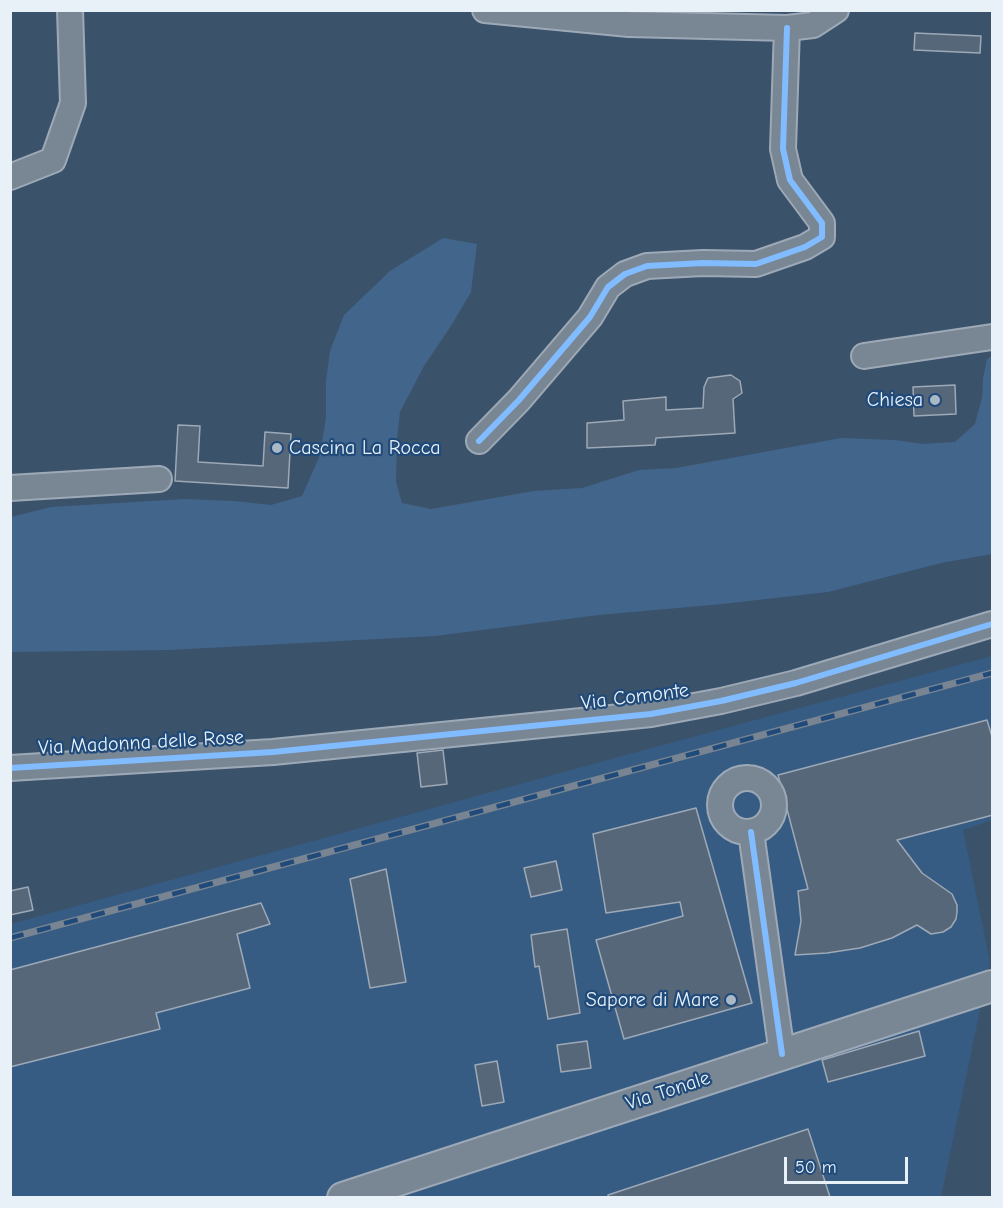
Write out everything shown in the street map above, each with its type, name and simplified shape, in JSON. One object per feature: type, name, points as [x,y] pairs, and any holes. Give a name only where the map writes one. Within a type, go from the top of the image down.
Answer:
[{"type":"main road","name":"Via Tonale","points":[[343,1197],[993,986]]},
{"type":"street","points":[[10,177],[53,160],[73,103],[70,10]]},
{"type":"street","points":[[485,10],[629,24],[787,28],[813,25],[836,10]]},
{"type":"street","points":[[478,441],[519,400],[590,317],[608,287],[626,274],[647,266],[703,263],[756,264],[805,248],[822,237],[822,223],[790,180],[783,149],[787,28]]},
{"type":"street","points":[[864,356],[993,337]]},
{"type":"street","points":[[10,488],[159,479]]},
{"type":"street","name":"Via Comonte","points":[[273,752],[651,714],[721,702],[796,683],[993,624]]},
{"type":"street","name":"Via Madonna delle Rose","points":[[10,768],[273,752]]},
{"type":"street","points":[[752,832],[782,1054]]},
{"type":"shaded area","points":[[443,238],[477,244],[471,292],[424,366],[400,412],[396,482],[402,503],[431,509],[534,491],[582,488],[639,470],[676,468],[841,438],[895,440],[923,444],[955,442],[975,424],[982,398],[987,359],[992,356],[992,554],[941,563],[828,592],[599,615],[435,636],[169,650],[11,652],[11,517],[51,507],[185,499],[271,505],[302,496],[320,455],[326,418],[326,381],[330,351],[344,315],[390,271]]},
{"type":"shaded area","points":[[992,656],[992,820],[963,830],[990,962],[941,1197],[11,1198],[11,924]]},
{"type":"building","points":[[915,33],[981,36],[980,53],[914,50]]},
{"type":"building","points":[[731,375],[740,381],[742,393],[733,399],[735,433],[656,438],[655,445],[587,448],[587,423],[624,420],[623,401],[666,397],[666,410],[703,408],[704,387],[708,378]]},
{"type":"building","name":"Chiesa","points":[[955,385],[956,414],[914,416],[913,387]]},
{"type":"building","name":"Cascina La Rocca","points":[[178,425],[200,426],[198,462],[263,466],[265,432],[291,434],[288,488],[175,481]]},
{"type":"building","points":[[987,720],[993,740],[993,815],[897,840],[922,873],[952,894],[957,905],[957,912],[951,927],[943,932],[931,934],[917,925],[892,938],[860,948],[795,955],[801,921],[798,891],[808,889],[778,775]]},
{"type":"building","points":[[443,750],[447,784],[421,787],[417,753]]},
{"type":"building","points":[[696,808],[752,1003],[624,1039],[596,940],[683,916],[680,902],[606,913],[593,834]]},
{"type":"building","points":[[556,861],[562,890],[531,897],[524,868]]},
{"type":"building","points":[[386,869],[406,982],[370,988],[350,879]]},
{"type":"building","points":[[28,887],[33,910],[10,915],[10,891]]},
{"type":"building","points":[[261,903],[270,924],[237,934],[250,988],[156,1013],[160,1029],[10,1067],[10,970]]},
{"type":"building","points":[[567,929],[580,1013],[548,1019],[539,966],[535,967],[531,935]]},
{"type":"building","points":[[919,1031],[925,1056],[828,1082],[822,1060]]},
{"type":"building","points":[[587,1041],[591,1068],[561,1072],[557,1045]]},
{"type":"building","points":[[497,1061],[504,1102],[482,1106],[475,1065]]},
{"type":"building","points":[[808,1129],[830,1197],[608,1197],[608,1195]]},
{"type":"railway","points":[[10,938],[992,673]]},
{"type":"cycle path","points":[[479,441],[519,400],[590,317],[608,287],[625,274],[647,266],[703,263],[756,264],[805,247],[822,237],[822,223],[790,180],[783,149],[787,28]]},
{"type":"cycle path","points":[[10,768],[273,752],[651,714],[721,701],[796,683],[992,624]]},
{"type":"cycle path","points":[[751,832],[782,1054]]},
{"type":"place","name":"Chiesa","points":[[935,400]]},
{"type":"place","name":"Cascina La Rocca","points":[[277,448]]},
{"type":"place","name":"Sapore di Mare","points":[[731,1000]]}]
